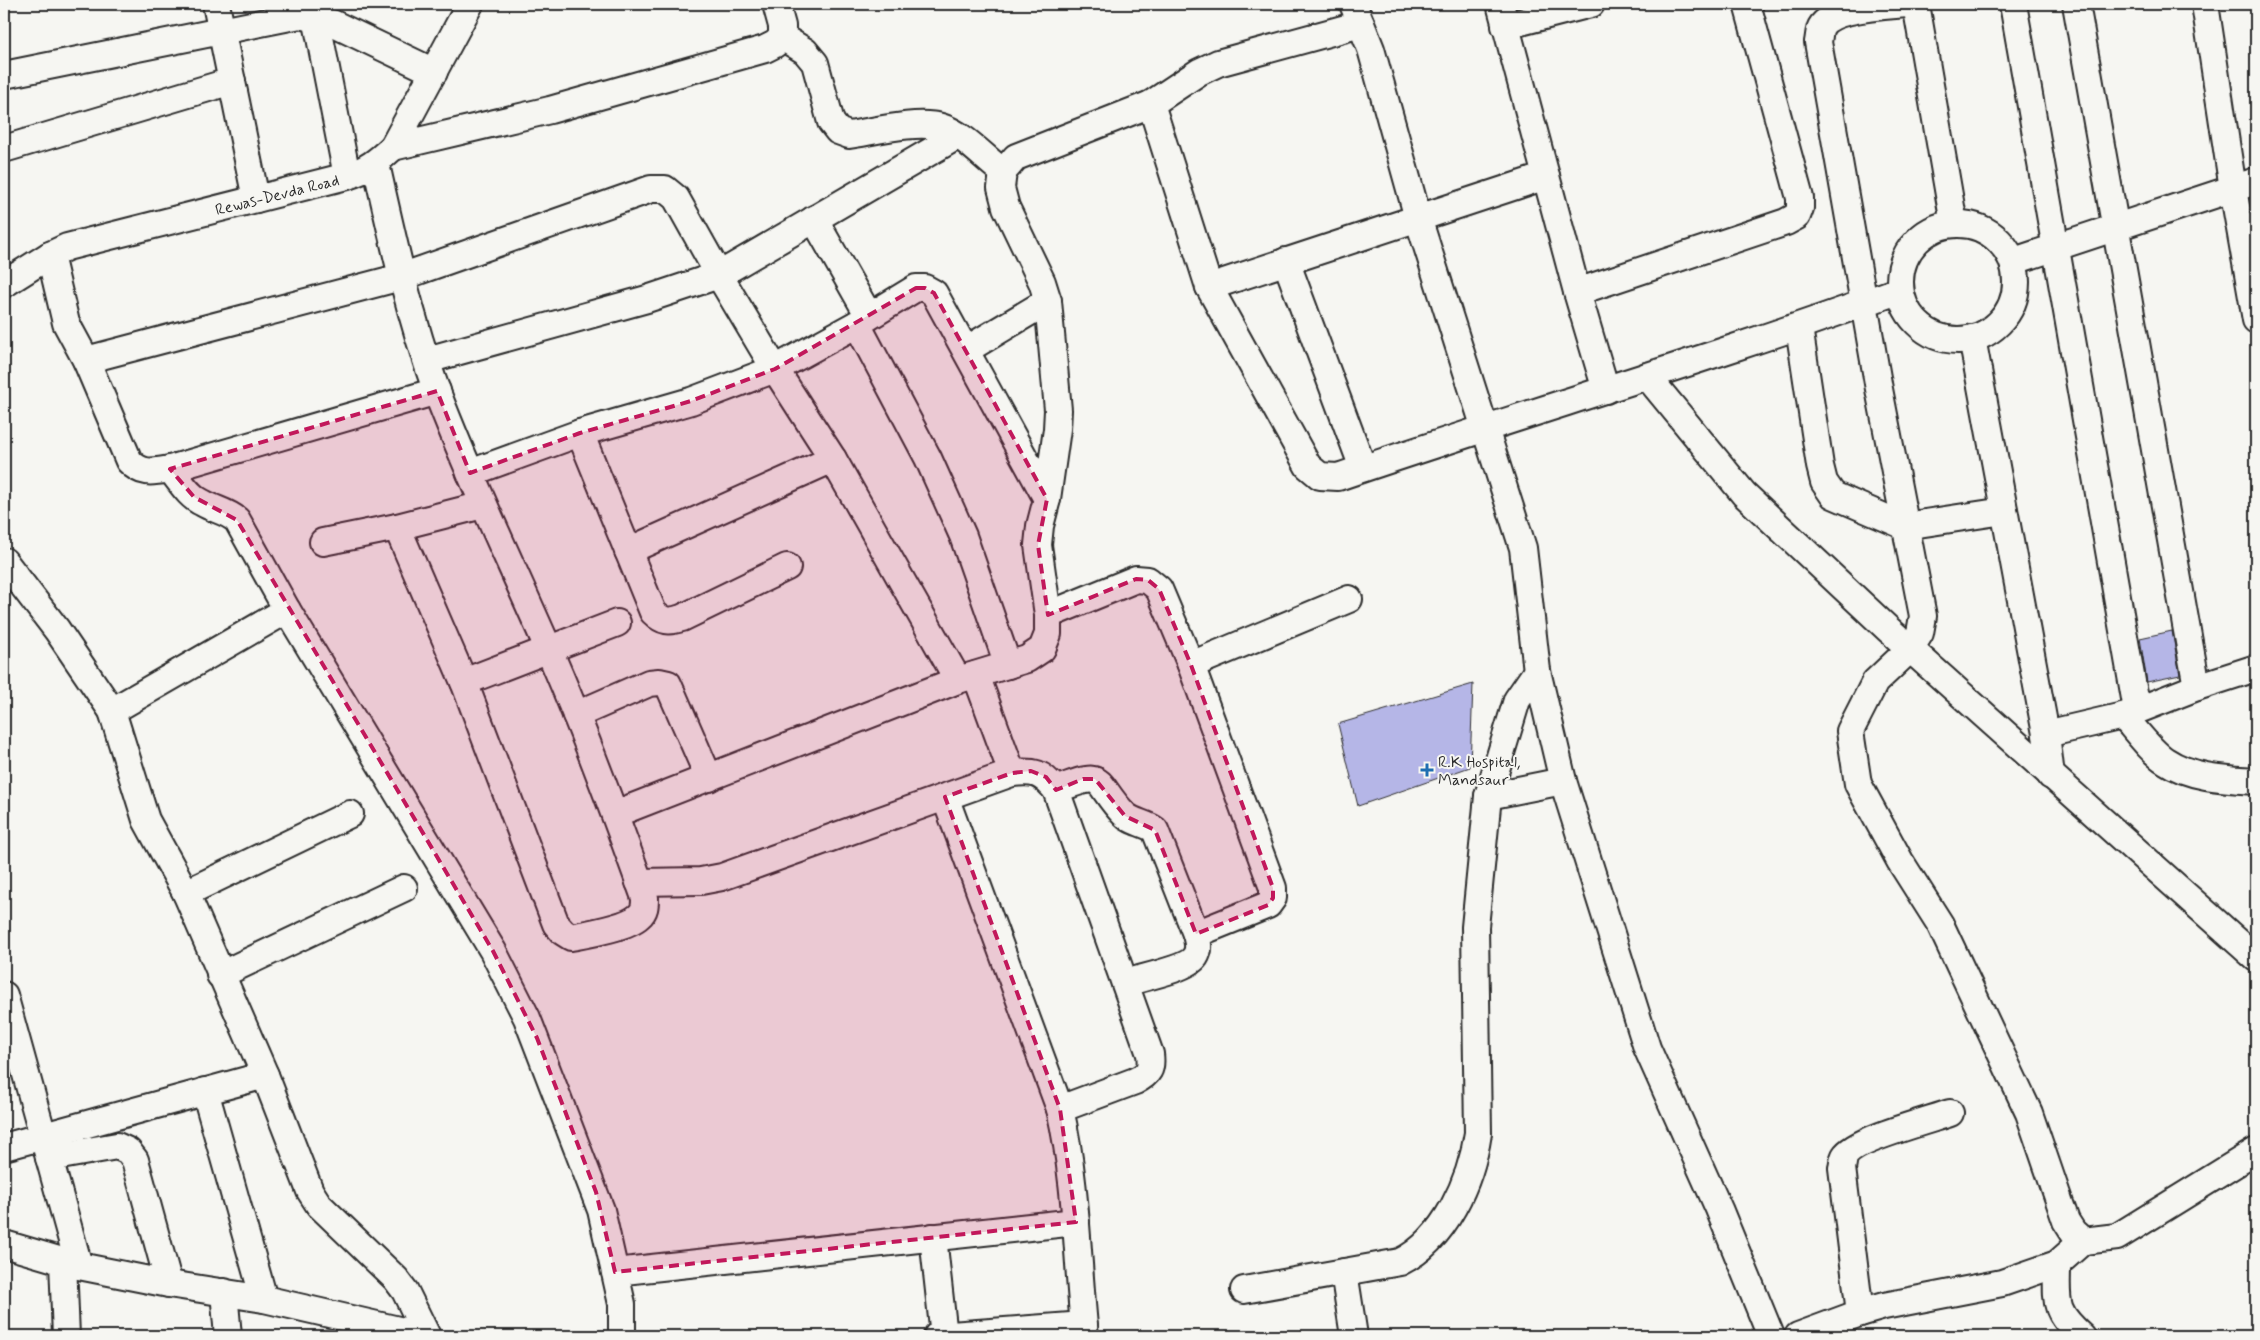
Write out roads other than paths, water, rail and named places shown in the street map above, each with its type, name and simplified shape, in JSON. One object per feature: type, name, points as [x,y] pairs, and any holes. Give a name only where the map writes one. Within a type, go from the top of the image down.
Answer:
[{"type":"street","points":[[216,4],[256,199]]},
{"type":"street","points":[[397,527],[464,682],[556,924],[571,937],[630,922],[639,917],[645,909],[645,898],[615,814],[576,715],[483,505],[437,391],[401,277],[384,156],[434,72],[470,4]]},
{"type":"street","points":[[776,4],[782,26],[782,37],[805,51],[815,63],[831,122],[838,131],[849,135],[922,125],[941,127],[957,136],[1003,172]]},
{"type":"street","points":[[1591,4],[1503,15],[1577,292],[1606,390]]},
{"type":"street","points":[[1577,292],[1777,225],[1797,216],[1800,208],[1800,198],[1747,4]]},
{"type":"street","points":[[1907,4],[1847,12],[1830,17],[1821,27],[1818,42],[1905,526],[1923,616],[1920,633],[1910,649],[1875,682],[1850,731],[1858,784],[1900,861],[1940,924],[2029,1113],[2066,1220],[2073,1232],[2083,1241]]},
{"type":"street","points":[[1916,4],[1954,224]]},
{"type":"street","points":[[2013,4],[2055,248],[2130,713],[2164,761],[2182,769],[2225,779],[2256,781]]},
{"type":"street","points":[[2076,4],[2197,687]]},
{"type":"street","points":[[2205,4],[2244,185],[2256,320]]},
{"type":"street","points":[[4,75],[300,14],[316,17],[434,72]]},
{"type":"street","points":[[615,814],[967,677],[1027,659],[1042,649],[1048,634],[1048,615],[1038,545],[1040,526],[1047,499],[1058,410],[1048,301],[1042,282],[1006,207],[1001,188],[1003,172],[1016,156],[1151,104],[1199,72],[1218,63],[1357,14],[1371,49],[1418,218],[1523,548],[1537,671],[1563,781],[1653,1066],[1719,1209],[1771,1336]]},
{"type":"street","points":[[316,17],[347,176]]},
{"type":"street","name":"Rewas-Devda Road","points":[[4,284],[50,255],[67,247],[362,172],[384,156],[764,49],[782,37]]},
{"type":"street","points":[[4,149],[232,80]]},
{"type":"street","points":[[1151,104],[1209,287],[1218,308],[1308,466],[1320,476],[1338,477],[1486,427],[1799,327],[1900,290]]},
{"type":"street","points":[[427,360],[647,299],[719,275],[957,136]]},
{"type":"street","points":[[1209,287],[1546,176]]},
{"type":"street","points":[[2014,261],[2244,185]]},
{"type":"street","points":[[86,360],[401,277],[651,189],[665,189],[676,198],[775,369],[833,458],[967,677],[1012,773]]},
{"type":"street","points":[[814,219],[928,458],[963,536],[1008,665]]},
{"type":"street","points":[[1954,224],[1972,226],[1990,234],[2004,246],[2014,261],[2016,281],[2014,300],[2004,318],[1990,331],[1972,338],[1953,340],[1934,335],[1918,324],[1906,309],[1900,290],[1901,271],[1908,254],[1919,239],[1935,229],[1954,224]]},
{"type":"street","points":[[50,255],[66,322],[86,360],[129,461],[137,469],[148,473],[170,469],[437,391]]},
{"type":"street","points":[[1286,262],[1363,468]]},
{"type":"street","points":[[470,473],[580,434],[678,406],[775,369],[916,288],[925,288],[934,293],[1047,499]]},
{"type":"street","points":[[966,350],[1048,301]]},
{"type":"street","points":[[1799,327],[1824,482],[1833,495],[1905,526],[2004,510]]},
{"type":"street","points":[[1972,338],[2046,734],[2051,776]]},
{"type":"street","points":[[1647,376],[1744,494],[1910,649],[2256,958]]},
{"type":"street","points":[[580,434],[653,612],[660,620],[669,622],[682,618],[787,567]]},
{"type":"street","points":[[628,551],[833,458]]},
{"type":"street","points":[[170,469],[194,497],[203,503],[228,512],[237,520],[287,610],[489,944],[528,1018],[596,1192],[622,1304],[622,1336]]},
{"type":"street","points":[[323,542],[397,527],[483,505]]},
{"type":"street","points":[[4,560],[57,630],[112,711],[146,820],[186,892],[220,975],[265,1074],[310,1191],[319,1205],[405,1291],[426,1336]]},
{"type":"street","points":[[1048,615],[1122,583],[1136,579],[1148,580],[1159,588],[1191,665],[1273,888],[1273,898],[1268,905],[1196,934]]},
{"type":"street","points":[[1191,665],[1349,600]]},
{"type":"street","points":[[112,711],[287,610]]},
{"type":"street","points":[[464,682],[617,623]]},
{"type":"street","points":[[2046,734],[2130,713],[2197,687],[2256,668]]},
{"type":"street","points":[[1244,1290],[1400,1262],[1416,1254],[1442,1226],[1454,1207],[1476,1152],[1478,1133],[1475,927],[1488,796],[1517,700],[1537,671]]},
{"type":"street","points":[[576,715],[649,683],[659,682],[668,684],[709,778]]},
{"type":"street","points":[[639,882],[701,881],[722,877],[1012,773],[1031,771],[1046,777],[1056,790],[1150,1054],[1151,1066],[1146,1076],[1060,1109]]},
{"type":"street","points":[[1056,790],[1083,779],[1095,779],[1103,785],[1125,816],[1146,824],[1155,830],[1196,934],[1199,948],[1194,958],[1185,965],[1125,983]]},
{"type":"street","points":[[1488,796],[1563,781]]},
{"type":"street","points":[[937,1336],[1085,1331],[1076,1222],[1060,1109],[945,797]]},
{"type":"street","points":[[186,892],[350,814]]},
{"type":"street","points":[[220,975],[404,888]]},
{"type":"street","points":[[4,995],[46,1147],[71,1264],[66,1336]]},
{"type":"street","points":[[46,1147],[205,1091],[265,1074]]},
{"type":"street","points":[[205,1091],[264,1299]]},
{"type":"street","points":[[1860,1313],[1842,1168],[1844,1157],[1852,1149],[1887,1134],[1950,1113]]},
{"type":"street","points":[[4,1147],[117,1146],[128,1151],[135,1160],[169,1284]]},
{"type":"street","points":[[1798,1336],[1884,1306],[1982,1288],[2057,1264],[2083,1241],[2117,1237],[2256,1151]]},
{"type":"street","points":[[615,1272],[1076,1222]]},
{"type":"street","points":[[934,1238],[944,1336]]},
{"type":"street","points":[[4,1244],[71,1264],[169,1284],[264,1299],[331,1325],[426,1336]]},
{"type":"street","points":[[2057,1264],[2060,1312],[2065,1321],[2082,1336]]},
{"type":"street","points":[[1344,1272],[1354,1336]]},
{"type":"street","points":[[224,1292],[228,1336]]},
{"type":"place","name":"R.K Hospital, Mandsaur","points":[[1427,770]]}]
